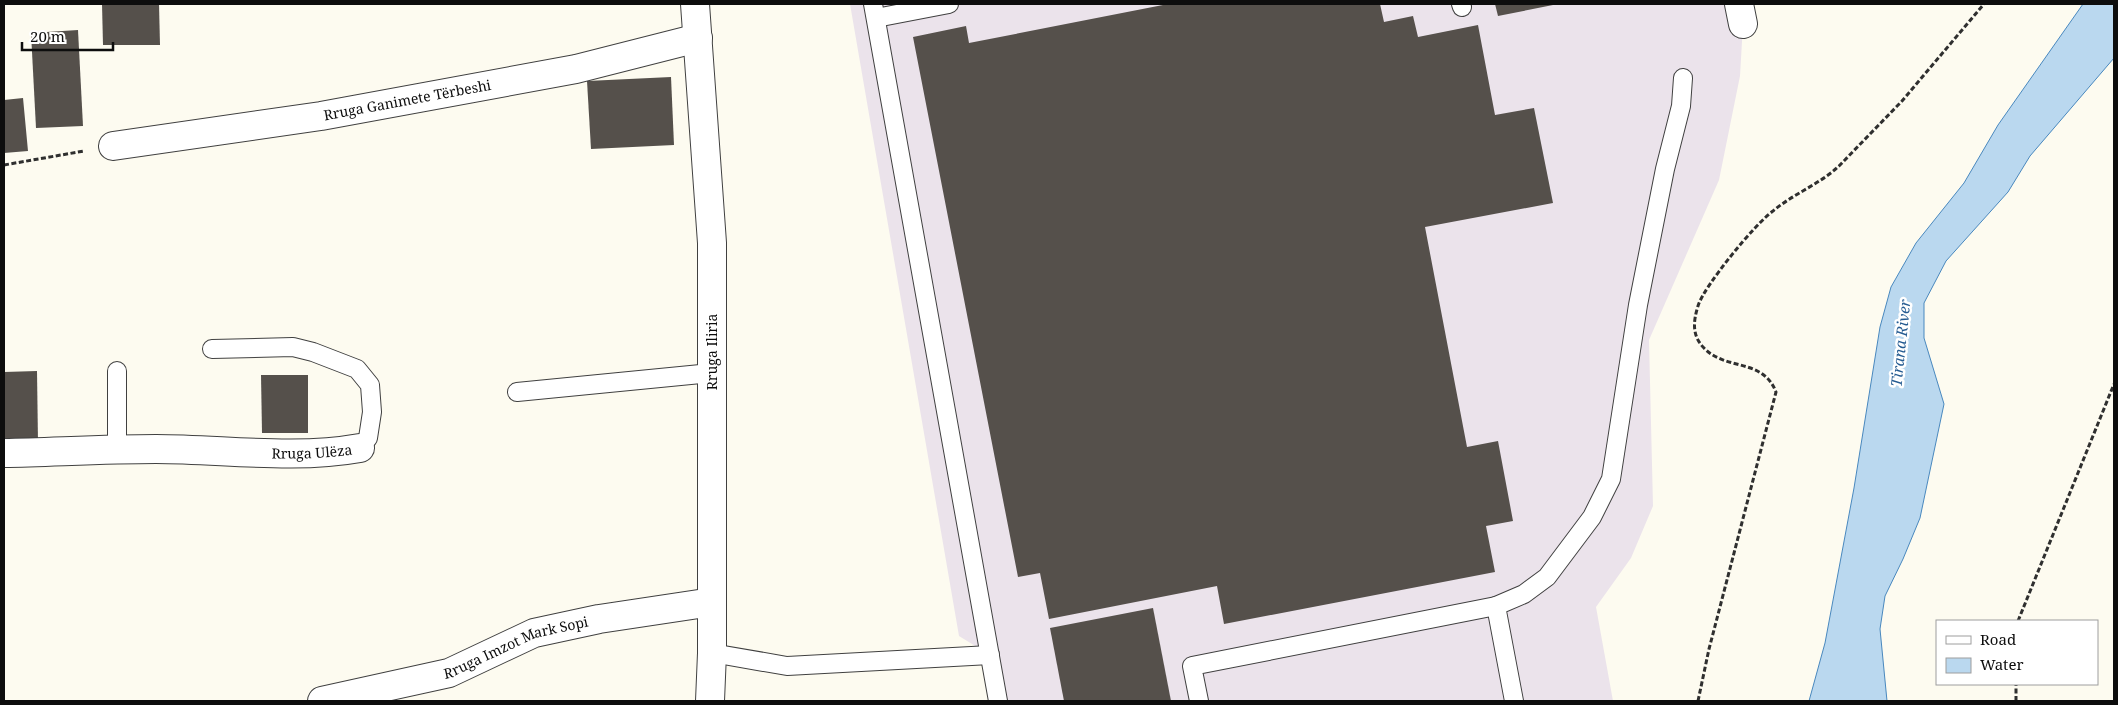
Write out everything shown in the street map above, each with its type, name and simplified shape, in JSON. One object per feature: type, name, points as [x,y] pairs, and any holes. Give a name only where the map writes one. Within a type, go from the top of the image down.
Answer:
[{"type":"street","name":"Rruga Iliria","points":[[695,4],[712,243],[712,653],[710,701]]},
{"type":"street","name":"Rruga Ganimete Tërbeshi","points":[[113,146],[321,116],[576,69],[698,38]]},
{"type":"street","name":"Rruga Ulëza","points":[[4,453],[156,449],[268,453],[341,452],[360,448]]},
{"type":"street","name":"Rruga Imzot Mark Sopi","points":[[322,701],[449,673],[534,633],[599,619],[712,602]]},
{"type":"lane","points":[[949,4],[874,11],[998,701]]},
{"type":"lane","points":[[1199,701],[1192,666],[1496,606],[1524,594],[1547,577],[1592,518],[1611,479],[1638,306],[1665,169],[1680,106],[1684,78]]},
{"type":"lane","name":"Rruga Ulëza","points":[[212,349],[293,347],[313,352],[357,369],[370,385],[372,412],[368,438],[360,448]]},
{"type":"lane","points":[[117,371],[117,450]]},
{"type":"lane","points":[[517,392],[711,373]]},
{"type":"lane","points":[[1496,606],[1514,701]]},
{"type":"lane","points":[[712,653],[787,666],[990,655]]},
{"type":"path","points":[[1698,701],[1776,392],[1772,382],[1765,374],[1718,357],[1705,350],[1695,336],[1695,318],[1698,304],[1725,264],[1756,227],[1771,212],[1800,191],[1830,174],[1839,166],[1902,101],[1984,4]]},
{"type":"path","points":[[4,165],[113,146]]},
{"type":"path","points":[[2018,620],[2114,384]]},
{"type":"path","points":[[2016,685],[2016,701]]},
{"type":"shaded area","points":[[850,4],[1739,4],[1743,24],[1740,76],[1719,180],[1649,340],[1653,506],[1631,558],[1596,607],[1613,701],[998,701],[990,655],[959,636]]},
{"type":"water","name":"Tirana River","points":[[2083,4],[2114,4],[2114,58],[2030,156],[2008,192],[1946,261],[1924,303],[1924,338],[1944,404],[1920,518],[1885,596],[1880,629],[1887,701],[1809,701],[1825,643],[1854,488],[1880,327],[1891,287],[1916,243],[1964,183],[1998,125]]},
{"type":"building","points":[[102,4],[159,4],[160,45],[103,45]]},
{"type":"building","points":[[1168,4],[1380,4],[1384,22],[1413,16],[1418,37],[1478,25],[1495,115],[1534,108],[1553,203],[1425,227],[1467,447],[1498,441],[1513,521],[1486,526],[1495,572],[1224,624],[1217,586],[1049,619],[1040,573],[1018,577],[913,37],[966,26],[969,43]]},
{"type":"building","points":[[1495,4],[1552,4],[1553,5],[1498,16]]},
{"type":"building","points":[[78,30],[83,126],[36,128],[31,33]]},
{"type":"building","points":[[671,77],[674,145],[591,149],[587,81]]},
{"type":"building","points":[[23,98],[28,151],[4,153],[4,100]]},
{"type":"building","points":[[37,371],[38,443],[4,444],[4,372]]},
{"type":"building","points":[[261,375],[308,375],[308,433],[262,433]]},
{"type":"building","points":[[1153,608],[1171,701],[1064,701],[1050,628]]}]
